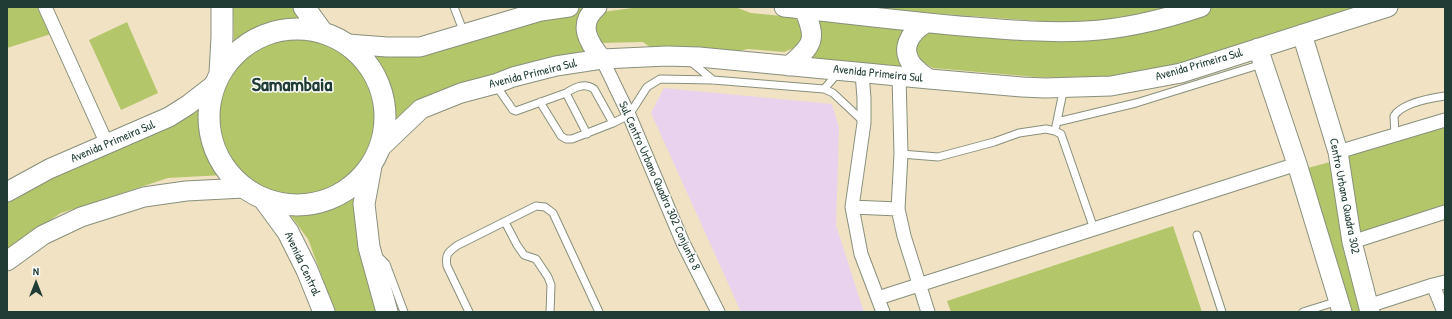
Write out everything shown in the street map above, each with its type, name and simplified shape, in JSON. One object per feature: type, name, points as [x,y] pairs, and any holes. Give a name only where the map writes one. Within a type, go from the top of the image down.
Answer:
[{"type":"main road","points":[[222,7],[222,37],[217,78],[209,106],[209,130],[216,152],[228,172],[244,188],[263,198],[291,205],[319,202],[339,194],[357,182],[375,157]]},
{"type":"main road","points":[[304,7],[322,32]]},
{"type":"main road","points":[[348,44],[387,47],[420,47],[465,35],[542,11],[569,7]]},
{"type":"main road","points":[[597,7],[590,15],[586,31],[588,40],[602,59]]},
{"type":"main road","points":[[784,7],[875,12],[926,23],[1025,31],[1086,31],[1125,26],[1167,17],[1201,7]]},
{"type":"main road","name":"Avenida Primeira Sul","points":[[375,157],[421,109],[461,93],[495,84],[513,77],[556,66],[602,59],[686,57],[1022,87],[1111,86],[1153,79],[1261,56],[1302,34],[1388,7]]},
{"type":"main road","points":[[789,66],[807,49],[812,39],[810,25],[804,9]]},
{"type":"main road","points":[[926,23],[910,36],[908,54],[914,66],[929,79]]},
{"type":"main road","points":[[217,78],[238,51],[263,35],[292,29],[322,32],[335,37],[348,44],[369,65],[382,91],[386,120],[375,157],[364,204],[369,246],[387,312]]},
{"type":"main road","name":"Centro Urbana Quadra 302","points":[[1302,34],[1338,152],[1352,242],[1369,309]]},
{"type":"main road","points":[[1261,56],[1297,164],[1340,306]]},
{"type":"main road","name":"Avenida Primeira Sul","points":[[7,192],[49,170],[169,117],[188,105],[217,78]]},
{"type":"main road","points":[[7,261],[43,235],[88,214],[144,197],[186,191],[244,188]]},
{"type":"main road","name":"Avenida Central","points":[[263,198],[288,232],[307,270],[324,312]]},
{"type":"street","points":[[46,7],[107,144]]},
{"type":"street","name":"Sul Centro Urbano Quadra 302 Conjunto 8","points":[[602,59],[629,115],[682,243],[718,312]]},
{"type":"street","points":[[862,73],[864,122],[852,207],[861,254],[883,312]]},
{"type":"street","points":[[899,76],[901,154],[898,209],[904,236],[928,312]]},
{"type":"street","points":[[1338,152],[1445,120]]},
{"type":"street","points":[[878,298],[920,286],[1297,164]]},
{"type":"street","points":[[852,207],[898,209]]},
{"type":"street","points":[[1352,242],[1445,212]]},
{"type":"street","points":[[1369,309],[1439,283],[1444,312]]},
{"type":"lane","points":[[454,7],[465,35]]},
{"type":"lane","points":[[1057,122],[1136,103],[1261,56]]},
{"type":"lane","points":[[686,57],[713,80]]},
{"type":"lane","points":[[824,89],[840,70]]},
{"type":"lane","points":[[540,102],[561,136],[566,139],[572,139],[587,134],[629,115],[647,87],[660,78],[713,80],[824,89],[833,93],[864,122]]},
{"type":"lane","points":[[495,84],[515,110],[566,93],[577,87],[589,86],[594,89],[613,123]]},
{"type":"lane","points":[[1055,131],[1064,87]]},
{"type":"lane","points":[[566,93],[587,134]]},
{"type":"lane","points":[[1395,135],[1393,119],[1399,109],[1432,98],[1445,96]]},
{"type":"lane","points":[[901,154],[938,157],[1019,134],[1046,129],[1055,131],[1061,134],[1094,229]]},
{"type":"lane","points":[[469,312],[447,266],[446,260],[448,252],[458,245],[536,206],[545,207],[553,213],[598,312]]},
{"type":"lane","points":[[505,222],[524,255],[536,259],[548,277],[550,285],[550,312]]},
{"type":"lane","points":[[1198,235],[1222,312]]},
{"type":"lane","points":[[369,246],[386,264],[404,312]]},
{"type":"lane","points":[[1303,312],[1340,306]]},
{"type":"shaded area","points":[[664,88],[832,104],[839,128],[836,225],[864,312],[741,312],[651,113]]},
{"type":"green space","points":[[7,7],[42,7],[54,33],[7,48]]},
{"type":"green space","points":[[233,7],[298,7],[306,20],[282,20],[258,26],[234,44]]},
{"type":"green space","points":[[589,7],[593,52],[427,97],[409,107],[390,124],[389,104],[385,87],[374,63],[368,54],[542,15]]},
{"type":"green space","points":[[640,7],[735,7],[751,13],[793,17],[801,23],[803,31],[802,41],[796,47],[784,52],[748,49],[731,53],[654,50],[643,42],[600,43],[590,21],[602,12]]},
{"type":"green space","points":[[887,7],[1168,7],[1094,25],[901,11],[887,9]]},
{"type":"green space","points":[[1207,7],[1355,7],[1302,26],[1171,67],[1101,79],[1036,77],[933,68],[917,59],[911,43],[917,31],[1026,34]]},
{"type":"green space","points":[[811,15],[914,25],[909,72],[806,62]]},
{"type":"green space","points":[[127,22],[158,93],[121,110],[89,40]]},
{"type":"green space","points":[[306,39],[321,42],[335,48],[354,62],[364,74],[374,95],[377,118],[374,141],[364,162],[354,174],[342,184],[321,194],[306,197],[290,197],[275,194],[254,184],[242,174],[232,162],[222,141],[220,133],[219,110],[222,95],[232,74],[242,62],[254,52],[275,42],[283,40]]},
{"type":"green space","points":[[202,105],[208,142],[214,159],[223,175],[168,178],[61,213],[19,241],[7,252],[7,198]]},
{"type":"green space","points":[[1445,117],[1445,212],[1352,242],[1335,153]]},
{"type":"green space","points":[[1330,162],[1337,182],[1338,215],[1344,252],[1363,312],[1347,312],[1304,169]]},
{"type":"green space","points":[[359,187],[383,312],[335,312],[308,239],[288,212],[309,214],[343,200]]},
{"type":"green space","points":[[1173,226],[1202,312],[951,312],[947,301]]},
{"type":"district","name":"Samambaia","points":[[292,86]]}]
